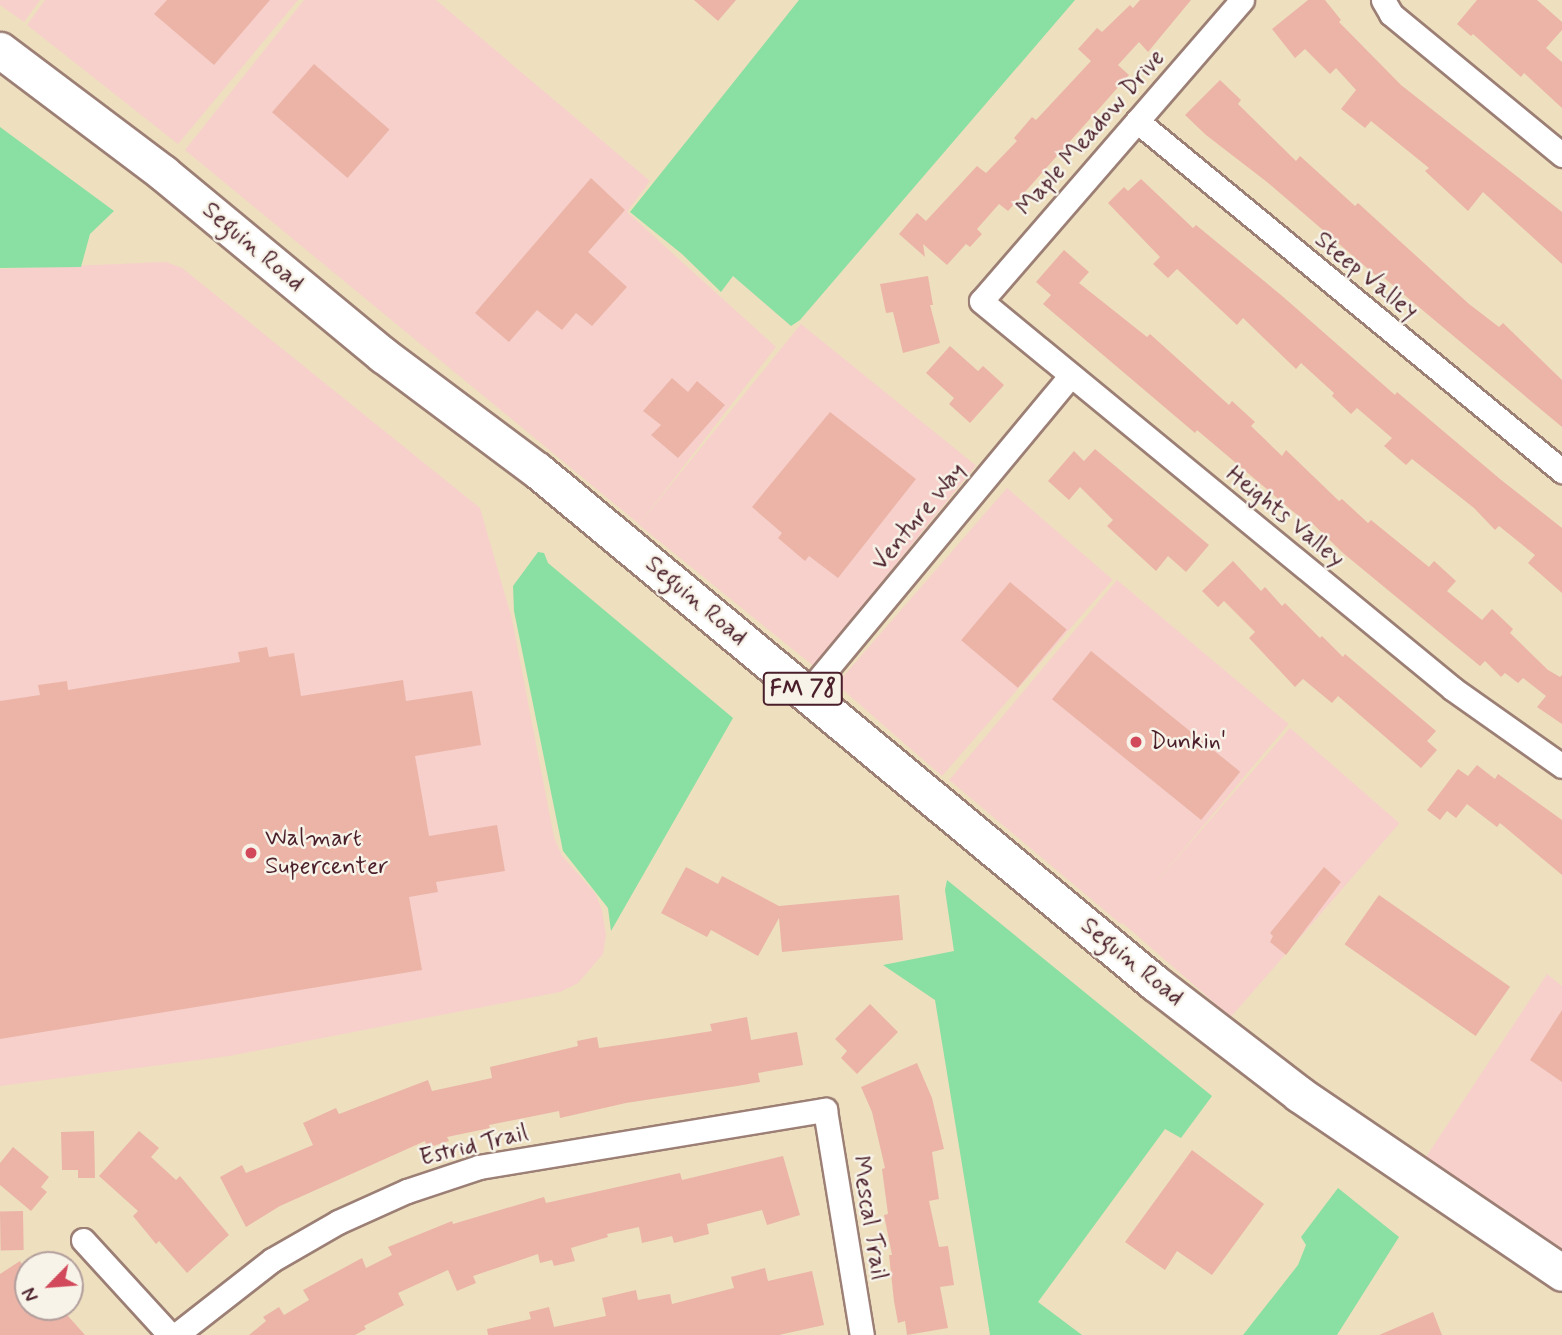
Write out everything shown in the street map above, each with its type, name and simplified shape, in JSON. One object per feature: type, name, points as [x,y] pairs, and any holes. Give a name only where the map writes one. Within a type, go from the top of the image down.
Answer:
[{"type":"main road","name":"Seguin Road","points":[[0,50],[163,173],[383,355],[537,470],[1155,983],[1290,1087],[1562,1273]]},
{"type":"street","name":"Maple Meadow Drive","points":[[981,301],[1242,0]]},
{"type":"street","points":[[1383,0],[1391,14],[1562,155]]},
{"type":"street","name":"Steep Valley","points":[[1137,121],[1562,471]]},
{"type":"street","name":"Heights Valley","points":[[981,301],[1453,689],[1562,766]]},
{"type":"street","name":"Venture Way","points":[[807,693],[1071,375]]},
{"type":"street","name":"Estrid Trail","points":[[176,1335],[272,1260],[338,1222],[407,1191],[479,1167],[825,1110]]},
{"type":"street","name":"Mescal Trail","points":[[825,1110],[862,1335]]},
{"type":"street","points":[[83,1240],[170,1335]]},
{"type":"shaded area","points":[[0,0],[40,0],[24,22],[0,5]]},
{"type":"shaded area","points":[[45,0],[298,0],[178,144],[27,25]]},
{"type":"shaded area","points":[[304,0],[436,0],[650,181],[627,212],[776,347],[639,524],[185,150]]},
{"type":"shaded area","points":[[166,262],[182,268],[480,508],[512,619],[554,837],[562,856],[595,893],[602,910],[606,935],[603,954],[578,983],[560,992],[229,1056],[0,1086],[0,269]]},
{"type":"shaded area","points":[[801,324],[976,466],[813,666],[639,525]]},
{"type":"shaded area","points":[[1007,488],[1113,580],[942,776],[836,684]]},
{"type":"shaded area","points":[[1117,580],[1289,724],[1121,924],[949,780]]},
{"type":"shaded area","points":[[1290,728],[1399,823],[1231,1017],[1121,922]]},
{"type":"shaded area","points":[[1547,974],[1562,986],[1562,1250],[1424,1160]]},
{"type":"green space","points":[[799,0],[1075,0],[800,320],[791,326],[733,276],[721,292],[682,254],[630,212]]},
{"type":"green space","points":[[0,127],[114,211],[90,234],[81,267],[0,268]]},
{"type":"green space","points":[[538,552],[544,553],[548,563],[733,718],[611,931],[608,908],[563,851],[514,611],[513,586]]},
{"type":"green space","points":[[947,880],[1212,1096],[1181,1138],[1165,1129],[1038,1302],[1082,1335],[990,1335],[935,1000],[883,965],[954,951],[945,890]]},
{"type":"green space","points":[[1338,1188],[1399,1237],[1337,1335],[1243,1335],[1298,1265],[1306,1245],[1301,1237]]},
{"type":"building","points":[[167,0],[270,0],[214,65],[154,14]]},
{"type":"building","points":[[694,0],[736,0],[718,21]]},
{"type":"building","points":[[1140,0],[1191,0],[1148,52],[1139,42],[1118,65],[1129,75],[1008,211],[999,204],[977,229],[982,234],[970,247],[966,244],[947,265],[923,244],[925,257],[899,234],[917,213],[926,221],[977,166],[986,173],[1017,141],[1014,138],[1032,117],[1036,120],[1091,61],[1078,49],[1097,28],[1102,32],[1130,5],[1133,8]]},
{"type":"building","points":[[1308,0],[1325,0],[1341,20],[1339,22],[1401,85],[1562,212],[1562,264],[1483,192],[1468,211],[1425,171],[1429,168],[1371,121],[1365,128],[1341,109],[1356,90],[1336,68],[1330,74],[1305,49],[1295,58],[1272,29]]},
{"type":"building","points":[[1477,0],[1537,0],[1562,22],[1562,30],[1546,48],[1562,62],[1562,108],[1524,73],[1521,77],[1473,34],[1471,36],[1457,24]]},
{"type":"building","points":[[314,64],[389,130],[347,178],[272,112]]},
{"type":"building","points":[[1220,80],[1241,100],[1238,104],[1296,161],[1300,156],[1355,206],[1358,203],[1469,304],[1499,327],[1503,323],[1562,380],[1562,427],[1383,277],[1381,280],[1185,115]]},
{"type":"building","points":[[591,178],[625,210],[588,252],[627,287],[592,326],[576,313],[562,330],[537,310],[509,342],[475,313]]},
{"type":"building","points":[[1141,179],[1193,228],[1196,225],[1395,395],[1397,392],[1562,528],[1562,593],[1528,563],[1535,555],[1499,526],[1495,530],[1474,508],[1412,459],[1406,465],[1384,446],[1392,438],[1357,408],[1351,414],[1332,396],[1334,393],[1301,363],[1296,369],[1243,318],[1237,325],[1177,269],[1168,278],[1153,264],[1160,257],[1108,203],[1124,187],[1128,191]]},
{"type":"building","points":[[1064,250],[1089,272],[1079,283],[1147,337],[1150,334],[1229,405],[1232,401],[1255,422],[1251,426],[1282,456],[1286,450],[1339,501],[1342,499],[1368,523],[1371,520],[1429,567],[1434,561],[1456,581],[1447,591],[1482,620],[1492,609],[1513,629],[1510,633],[1548,670],[1560,677],[1562,675],[1562,724],[1537,707],[1546,696],[1523,678],[1518,683],[1505,673],[1501,677],[1485,661],[1480,666],[1343,553],[1311,522],[1309,525],[1197,430],[1195,433],[1043,304],[1051,295],[1036,282]]},
{"type":"building","points":[[928,276],[933,305],[930,305],[940,343],[903,353],[893,312],[886,313],[880,284]]},
{"type":"building","points":[[950,346],[978,371],[983,366],[1004,385],[970,423],[949,404],[954,398],[926,373]]},
{"type":"building","points":[[672,378],[688,392],[697,381],[725,405],[678,458],[651,435],[661,425],[643,411]]},
{"type":"building","points":[[830,412],[916,479],[838,578],[809,556],[805,561],[778,538],[782,533],[752,507]]},
{"type":"building","points":[[1095,449],[1209,545],[1186,572],[1168,556],[1156,571],[1107,526],[1113,520],[1080,487],[1069,500],[1048,481],[1074,451],[1084,461]]},
{"type":"building","points":[[1233,561],[1261,591],[1265,587],[1282,606],[1285,603],[1320,638],[1322,636],[1343,657],[1345,654],[1436,731],[1427,741],[1437,750],[1421,768],[1338,696],[1332,703],[1303,679],[1295,687],[1249,638],[1255,632],[1224,601],[1218,607],[1202,591]]},
{"type":"building","points":[[1010,582],[1067,630],[1018,688],[961,640]]},
{"type":"building","name":"Walmart Supercenter","points":[[267,647],[269,657],[294,653],[301,696],[403,680],[406,701],[472,691],[481,745],[415,756],[429,836],[497,825],[505,871],[436,882],[438,892],[409,897],[422,970],[0,1039],[0,701],[40,695],[38,685],[67,681],[68,690],[240,662],[238,652]]},
{"type":"building","points":[[1091,651],[1240,772],[1201,820],[1052,699]]},
{"type":"building","points":[[1477,765],[1495,779],[1498,774],[1562,820],[1562,875],[1500,823],[1497,827],[1467,804],[1456,818],[1447,811],[1440,820],[1427,810],[1458,769],[1468,776]]},
{"type":"building","points":[[686,867],[718,884],[722,876],[779,906],[899,895],[903,940],[782,952],[779,918],[758,956],[711,930],[707,937],[661,913]]},
{"type":"building","points":[[1324,867],[1341,882],[1286,955],[1270,942],[1273,936],[1270,933]]},
{"type":"building","points":[[1379,895],[1510,987],[1476,1036],[1345,944]]},
{"type":"building","points":[[870,1004],[898,1032],[857,1074],[841,1058],[847,1051],[835,1039]]},
{"type":"building","points":[[1562,1010],[1562,1082],[1530,1060]]},
{"type":"building","points":[[747,1017],[751,1040],[797,1032],[803,1065],[758,1073],[760,1082],[626,1103],[560,1118],[559,1111],[489,1125],[490,1128],[447,1137],[449,1141],[427,1148],[425,1141],[280,1206],[246,1227],[220,1177],[242,1165],[246,1173],[313,1145],[303,1123],[336,1108],[339,1114],[428,1080],[432,1091],[492,1078],[490,1067],[578,1046],[577,1041],[597,1037],[599,1048],[712,1031],[710,1024]]},
{"type":"building","points":[[917,1063],[932,1098],[944,1149],[932,1152],[939,1199],[929,1201],[939,1247],[948,1246],[954,1285],[940,1287],[948,1328],[907,1335],[905,1321],[898,1323],[894,1301],[889,1255],[892,1255],[884,1215],[888,1214],[882,1169],[885,1168],[872,1112],[861,1087]]},
{"type":"building","points":[[94,1131],[95,1178],[78,1178],[78,1170],[62,1170],[61,1132]]},
{"type":"building","points":[[139,1131],[159,1148],[151,1157],[176,1180],[180,1176],[229,1235],[187,1273],[159,1241],[156,1244],[133,1216],[138,1211],[99,1176]]},
{"type":"building","points":[[13,1147],[49,1177],[41,1187],[47,1192],[31,1211],[0,1185],[0,1163]]},
{"type":"building","points":[[1192,1150],[1264,1204],[1212,1275],[1177,1251],[1165,1270],[1125,1242]]},
{"type":"building","points":[[783,1156],[800,1215],[767,1225],[762,1210],[707,1224],[709,1234],[674,1243],[672,1236],[642,1243],[639,1227],[607,1234],[608,1237],[571,1248],[575,1261],[554,1266],[552,1260],[540,1263],[538,1254],[473,1276],[476,1283],[457,1291],[448,1270],[398,1293],[404,1305],[364,1326],[366,1329],[355,1335],[249,1335],[266,1321],[263,1317],[279,1307],[284,1315],[309,1300],[303,1290],[362,1258],[366,1268],[392,1255],[388,1247],[452,1221],[453,1224],[544,1197],[546,1203],[680,1173],[682,1180]]},
{"type":"building","points":[[0,1211],[23,1211],[24,1250],[1,1250]]},
{"type":"building","points":[[14,1265],[14,1321],[72,1321],[85,1335],[0,1335],[0,1274]]},
{"type":"building","points":[[765,1268],[768,1281],[812,1271],[824,1325],[779,1335],[488,1335],[487,1329],[531,1319],[529,1312],[549,1307],[554,1327],[606,1316],[602,1298],[636,1290],[638,1300],[670,1294],[672,1304],[734,1288],[731,1277]]},
{"type":"building","points":[[1433,1312],[1442,1335],[1379,1335]]},
{"type":"place","name":"Dunkin'","points":[[1136,742]]},
{"type":"place","name":"Walmart Supercenter","points":[[251,853]]}]
